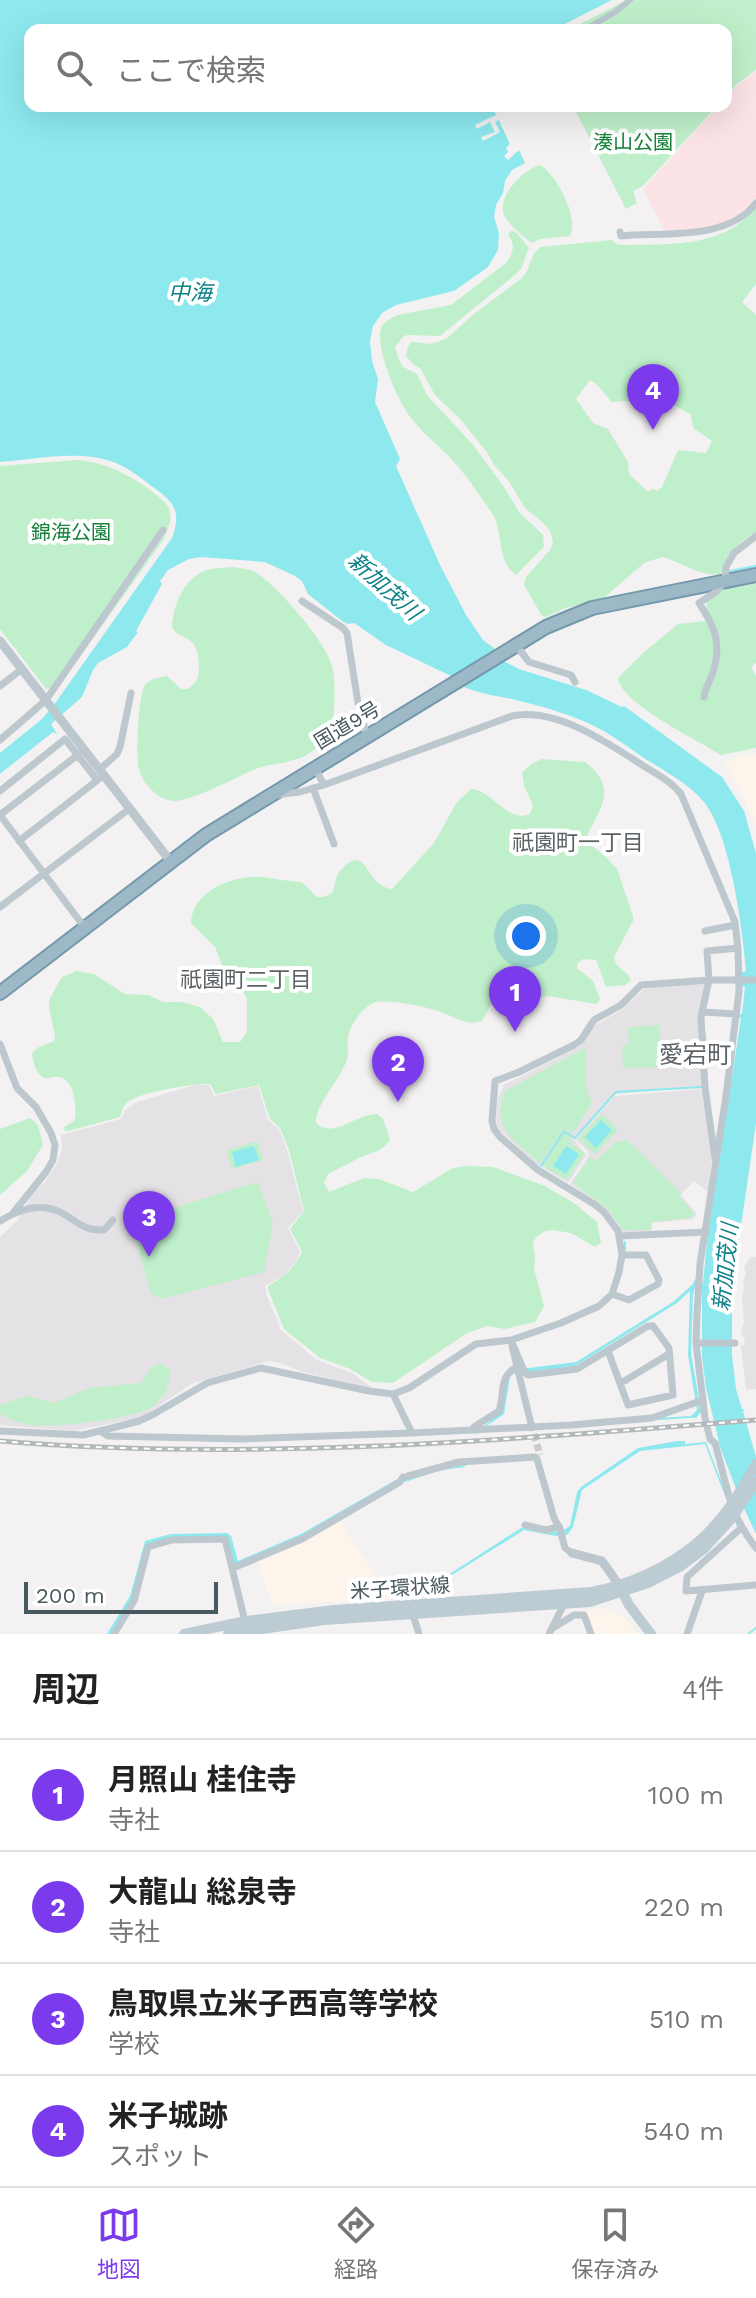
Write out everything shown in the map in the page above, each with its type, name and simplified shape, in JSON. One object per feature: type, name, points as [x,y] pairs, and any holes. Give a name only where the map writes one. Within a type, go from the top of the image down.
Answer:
[{"type":"highway","name":"国道9号","points":[[0,993],[206,835],[546,627],[592,608],[756,575]]},
{"type":"main road","points":[[701,1545],[733,1503],[756,1464]]},
{"type":"main road","points":[[651,1634],[621,1589],[648,1583],[681,1566],[732,1518],[756,1482]]},
{"type":"main road","name":"米子環状線","points":[[412,1610],[590,1602],[621,1589]]},
{"type":"main road","name":"米子環状線","points":[[184,1634],[621,1589]]},
{"type":"main road","name":"米子環状線","points":[[228,1634],[247,1628]]},
{"type":"street","points":[[594,24],[630,0]]},
{"type":"street","points":[[620,232],[621,236],[700,231],[741,218],[756,203]]},
{"type":"street","points":[[0,740],[48,703],[163,530]]},
{"type":"street","points":[[704,697],[715,663],[715,632],[699,603],[716,592],[725,581],[729,560],[740,546],[756,536]]},
{"type":"street","points":[[302,601],[347,633],[358,703],[367,737]]},
{"type":"street","points":[[0,641],[61,719],[81,752],[171,862]]},
{"type":"street","points":[[510,648],[529,662],[571,675],[575,682]]},
{"type":"street","points":[[0,686],[22,669]]},
{"type":"street","points":[[19,841],[100,775],[117,754],[131,693]]},
{"type":"street","points":[[271,795],[324,785],[525,713],[592,733],[678,790],[735,925],[743,980],[699,1284],[699,1401],[710,1439],[715,1443],[726,1491],[741,1528],[756,1548]]},
{"type":"street","points":[[0,791],[65,739],[81,752]]},
{"type":"street","points":[[81,752],[0,815],[85,928]]},
{"type":"street","points":[[315,768],[324,785]]},
{"type":"street","points":[[313,788],[334,844]]},
{"type":"street","points":[[0,907],[129,809]]},
{"type":"street","points":[[705,931],[735,925]]},
{"type":"street","points":[[716,1164],[705,1088],[702,1012],[709,980],[707,951],[738,948]]},
{"type":"street","points":[[0,1431],[83,1435],[100,1431],[139,1421],[207,1383],[261,1368],[393,1394],[409,1388],[476,1344],[511,1340],[599,1306],[612,1294],[622,1255],[619,1236],[604,1212],[538,1170],[500,1137],[492,1121],[495,1081],[574,1045],[594,1020],[621,1005],[641,985],[756,980]]},
{"type":"street","points":[[702,1012],[736,1014]]},
{"type":"street","points":[[0,1044],[17,1088],[36,1107],[55,1145],[53,1160],[46,1172],[13,1213]]},
{"type":"street","points":[[0,1078],[11,1075]]},
{"type":"street","points":[[0,1221],[13,1213],[38,1207],[59,1211],[85,1229],[94,1231],[104,1230],[113,1220]]},
{"type":"street","points":[[619,1236],[706,1232]]},
{"type":"street","points":[[612,1294],[627,1300],[659,1282],[646,1255],[622,1255]]},
{"type":"street","points":[[471,1429],[499,1411],[505,1376],[509,1371],[520,1370],[528,1375],[577,1369],[651,1325],[669,1348],[673,1395],[628,1405],[608,1351]]},
{"type":"street","points":[[511,1340],[531,1424]]},
{"type":"street","points":[[700,1343],[735,1343]]},
{"type":"street","points":[[621,1383],[669,1354]]},
{"type":"street","points":[[393,1394],[412,1433]]},
{"type":"street","points":[[100,1431],[108,1436],[242,1439],[412,1433],[652,1418],[699,1401]]},
{"type":"street","points":[[540,1455],[560,1531]]},
{"type":"street","points":[[233,1568],[302,1539],[404,1478],[459,1462],[535,1457],[565,1548],[602,1561],[621,1589]]},
{"type":"street","points":[[525,1525],[560,1531]]},
{"type":"street","points":[[741,1528],[687,1577],[686,1591],[756,1585]]},
{"type":"street","points":[[114,1634],[134,1601],[148,1547],[172,1540],[225,1539],[247,1628]]},
{"type":"street","points":[[687,1634],[702,1591]]},
{"type":"street","points":[[551,1631],[564,1604]]},
{"type":"street","points":[[412,1610],[419,1634]]},
{"type":"street","points":[[551,1631],[574,1615],[584,1615],[591,1634]]},
{"type":"shaded area","points":[[756,72],[756,199],[741,215],[730,221],[705,228],[665,231],[643,189],[714,112],[732,112],[732,92]]},
{"type":"shaded area","points":[[756,754],[756,826],[724,764],[741,755]]},
{"type":"shaded area","points":[[705,982],[700,1020],[701,1087],[614,1094],[574,1140],[587,1155],[568,1183],[534,1162],[498,1129],[498,1098],[504,1085],[580,1046],[594,1026],[624,1008],[644,989]]},
{"type":"shaded area","points":[[195,1085],[209,1085],[214,1096],[258,1086],[268,1120],[279,1129],[287,1150],[303,1211],[288,1228],[300,1251],[296,1262],[284,1275],[265,1286],[266,1293],[281,1330],[317,1360],[352,1373],[374,1389],[269,1361],[191,1384],[137,1418],[74,1431],[0,1425],[0,1237],[18,1220],[32,1193],[43,1184],[57,1164],[62,1148],[61,1135],[121,1119],[125,1110],[137,1102]]},
{"type":"shaded area","points":[[701,1089],[712,1161],[708,1192],[694,1181],[681,1195],[697,1214],[692,1219],[652,1223],[652,1231],[621,1233],[618,1224],[606,1210],[570,1184],[588,1157],[588,1151],[575,1140],[615,1096]]},
{"type":"shaded area","points":[[750,1257],[756,1257],[756,1389],[746,1390],[741,1346],[745,1341],[741,1332],[744,1323],[742,1298],[744,1268]]},
{"type":"shaded area","points":[[339,1520],[391,1599],[273,1605],[256,1561]]},
{"type":"shaded area","points":[[602,1608],[624,1617],[638,1634],[594,1634],[585,1611]]},
{"type":"green space","points":[[627,0],[756,0],[756,70],[732,90],[732,24],[580,24]]},
{"type":"green space","name":"湊山公園","points":[[576,112],[711,112],[643,186],[633,191],[637,203],[626,209]]},
{"type":"green space","points":[[540,165],[553,177],[565,197],[572,228],[570,236],[540,239],[532,243],[509,222],[503,208],[513,184]]},
{"type":"green space","points":[[756,207],[756,284],[742,302],[756,315],[756,533],[734,550],[721,574],[698,571],[662,557],[644,563],[605,597],[542,616],[524,585],[526,577],[550,550],[553,542],[550,531],[525,508],[486,451],[435,395],[420,368],[406,356],[408,346],[412,342],[431,344],[446,339],[522,278],[541,247],[612,240],[624,245],[696,241],[729,230]],"holes":[[[655,378],[669,385],[667,401],[691,415],[693,428],[712,441],[706,453],[678,450],[662,487],[648,492],[629,474],[628,462],[608,429],[593,423],[576,399],[590,380],[612,402],[645,400],[644,391]]]},
{"type":"green space","points":[[511,230],[529,248],[521,269],[440,336],[407,335],[395,347],[403,367],[417,374],[427,395],[474,446],[519,512],[543,535],[544,547],[516,575],[503,556],[494,516],[470,481],[406,410],[388,373],[380,335],[383,324],[397,315],[451,305],[506,263],[513,249],[508,235]]},
{"type":"green space","name":"錦海公園","points":[[77,460],[102,465],[135,480],[165,502],[170,520],[164,539],[54,693],[165,534],[158,530],[156,538],[50,688],[46,689],[0,629],[0,466]]},
{"type":"green space","points":[[231,567],[252,571],[264,578],[309,627],[327,653],[334,678],[332,732],[315,749],[300,758],[258,768],[191,797],[167,800],[152,790],[139,769],[139,712],[143,690],[147,683],[161,677],[167,676],[181,689],[188,689],[196,680],[199,666],[196,650],[192,642],[172,627],[174,611],[180,594],[197,575],[207,570]]},
{"type":"green space","points":[[756,584],[756,663],[751,667],[756,676],[756,748],[721,755],[646,710],[622,688],[618,678],[678,624],[705,621],[707,602],[722,590]]},
{"type":"green space","points":[[542,759],[585,762],[602,782],[603,800],[585,840],[617,869],[633,916],[614,957],[631,980],[625,985],[606,987],[596,960],[583,959],[577,968],[593,981],[600,999],[597,1004],[547,996],[521,999],[509,978],[501,974],[491,983],[491,1005],[482,1021],[476,1022],[465,1022],[417,1006],[373,1003],[351,1027],[345,1065],[317,1114],[316,1123],[330,1129],[377,1114],[383,1119],[390,1139],[380,1150],[328,1174],[324,1183],[329,1192],[364,1178],[379,1179],[413,1192],[453,1168],[493,1167],[545,1186],[574,1203],[597,1222],[601,1243],[595,1247],[571,1233],[545,1231],[533,1243],[534,1269],[544,1306],[535,1322],[505,1329],[487,1326],[467,1333],[393,1383],[372,1382],[350,1369],[320,1358],[284,1329],[269,1292],[268,1286],[288,1272],[302,1251],[290,1229],[304,1211],[289,1150],[280,1128],[270,1119],[259,1085],[216,1094],[210,1084],[157,1091],[129,1101],[120,1117],[65,1132],[64,1127],[74,1121],[75,1116],[71,1089],[64,1079],[41,1076],[32,1053],[54,1041],[50,998],[62,977],[76,971],[94,974],[125,994],[149,995],[163,1002],[182,1002],[200,1007],[213,1019],[223,1042],[240,1042],[247,1032],[247,999],[239,983],[224,970],[215,947],[191,923],[193,911],[207,893],[240,878],[263,877],[301,882],[321,897],[332,893],[339,873],[354,860],[364,864],[377,882],[392,889],[434,843],[457,802],[471,789],[486,794],[514,814],[530,814],[533,806],[522,773]]},
{"type":"green space","points":[[659,1025],[662,1067],[623,1068],[622,1046],[629,1044],[628,1027]]},
{"type":"green space","points":[[585,1048],[586,1086],[592,1103],[573,1133],[564,1129],[540,1163],[514,1141],[503,1125],[501,1104],[505,1091]]},
{"type":"green space","points":[[602,1114],[618,1130],[595,1154],[578,1139]]},
{"type":"green space","points":[[30,1118],[38,1125],[43,1145],[27,1171],[0,1195],[0,1129]]},
{"type":"green space","points":[[564,1132],[571,1136],[571,1144],[585,1153],[567,1180],[543,1166]]},
{"type":"green space","points":[[627,1140],[681,1193],[679,1196],[695,1214],[690,1218],[651,1222],[651,1230],[623,1230],[608,1209],[573,1183],[590,1157],[596,1161],[616,1142]]},
{"type":"green space","points":[[257,1141],[263,1160],[232,1169],[226,1151]]},
{"type":"green space","points":[[258,1182],[273,1223],[264,1272],[162,1299],[151,1294],[131,1221]]},
{"type":"green space","points":[[161,1363],[169,1369],[166,1390],[157,1403],[143,1411],[93,1422],[40,1426],[0,1414],[0,1405],[26,1396],[54,1403],[89,1388],[141,1383],[152,1367]]},
{"type":"water","name":"中海","points":[[0,0],[612,0],[565,24],[24,24],[24,112],[500,113],[502,118],[499,120],[510,144],[504,156],[508,160],[519,150],[525,163],[512,170],[496,205],[494,217],[499,233],[498,250],[488,267],[454,291],[396,305],[382,313],[373,326],[370,341],[378,379],[375,402],[400,459],[396,466],[440,565],[483,640],[504,661],[519,669],[586,690],[624,706],[722,777],[744,811],[756,853],[756,1123],[732,1287],[732,1355],[736,1389],[745,1410],[756,1457],[756,1534],[717,1443],[702,1356],[702,1286],[695,1287],[693,1295],[691,1353],[701,1412],[696,1418],[689,1418],[697,1410],[688,1355],[690,1291],[677,1303],[575,1366],[513,1374],[504,1414],[475,1434],[502,1411],[507,1375],[513,1370],[576,1362],[673,1302],[695,1279],[703,1283],[741,1018],[738,1017],[742,1014],[745,987],[742,986],[742,972],[746,971],[728,857],[721,835],[703,801],[675,778],[589,724],[537,705],[464,687],[461,689],[451,676],[386,645],[354,623],[342,621],[308,594],[302,581],[295,576],[265,562],[201,557],[189,559],[168,570],[160,581],[162,584],[138,632],[127,647],[98,663],[82,697],[51,724],[57,734],[53,732],[0,774],[0,753],[42,719],[56,702],[172,538],[176,514],[166,498],[116,463],[73,456],[0,462]]},
{"type":"water","points":[[601,1120],[612,1130],[596,1148],[585,1137]]},
{"type":"water","points":[[254,1146],[259,1160],[236,1167],[232,1152]]},
{"type":"water","points":[[566,1146],[579,1154],[566,1174],[553,1166]]},
{"type":"water","points":[[685,1441],[685,1444],[706,1442],[737,1527],[705,1444],[640,1451],[582,1490],[573,1527],[567,1535],[524,1530],[417,1595],[521,1528],[553,1532],[564,1530],[570,1526],[577,1492],[581,1487],[638,1448]]},
{"type":"water","points":[[467,1464],[405,1482],[399,1481],[301,1538],[235,1566],[226,1537],[146,1545],[132,1601],[112,1634],[107,1634],[130,1596],[145,1541],[171,1534],[227,1533],[231,1536],[238,1561],[301,1534],[399,1478]]},
{"type":"pier","points":[[495,112],[499,112],[514,143],[509,152],[507,148],[510,144],[499,120],[495,122],[500,132],[483,141],[481,137],[495,132],[490,122],[477,129],[475,125],[496,115]]},
{"type":"pier","points":[[354,623],[386,646],[443,673],[440,676],[384,649],[351,628]]},
{"type":"waterway","points":[[730,571],[756,566]]},
{"type":"waterway","points":[[705,1035],[706,1052]]},
{"type":"waterway","points":[[541,1166],[564,1131],[575,1138],[616,1092],[702,1087]]},
{"type":"waterway","points":[[625,1242],[625,1250]]},
{"type":"waterway","points":[[659,1419],[689,1417]]},
{"type":"waterway","points":[[748,1634],[756,1628]]},
{"type":"tunnel","points":[[531,1424],[540,1455]]},
{"type":"railway","points":[[0,1441],[95,1447],[284,1449],[473,1441],[756,1420]]},
{"type":"place","name":"米子城跡","points":[[653,430]]},
{"type":"place","name":"月照山 桂住寺","points":[[515,1032]]},
{"type":"place","name":"大龍山 総泉寺","points":[[398,1102]]},
{"type":"place","name":"鳥取県立米子西高等学校","points":[[149,1257]]},
{"type":"district","name":"祇園町一丁目","points":[[578,842]]},
{"type":"district","name":"祇園町二丁目","points":[[246,979]]},
{"type":"district","name":"愛宕町","points":[[695,1055]]},
{"type":"water label","name":"新加茂川","points":[[385,586]]},
{"type":"water label","name":"新加茂川","points":[[725,1267]]}]
